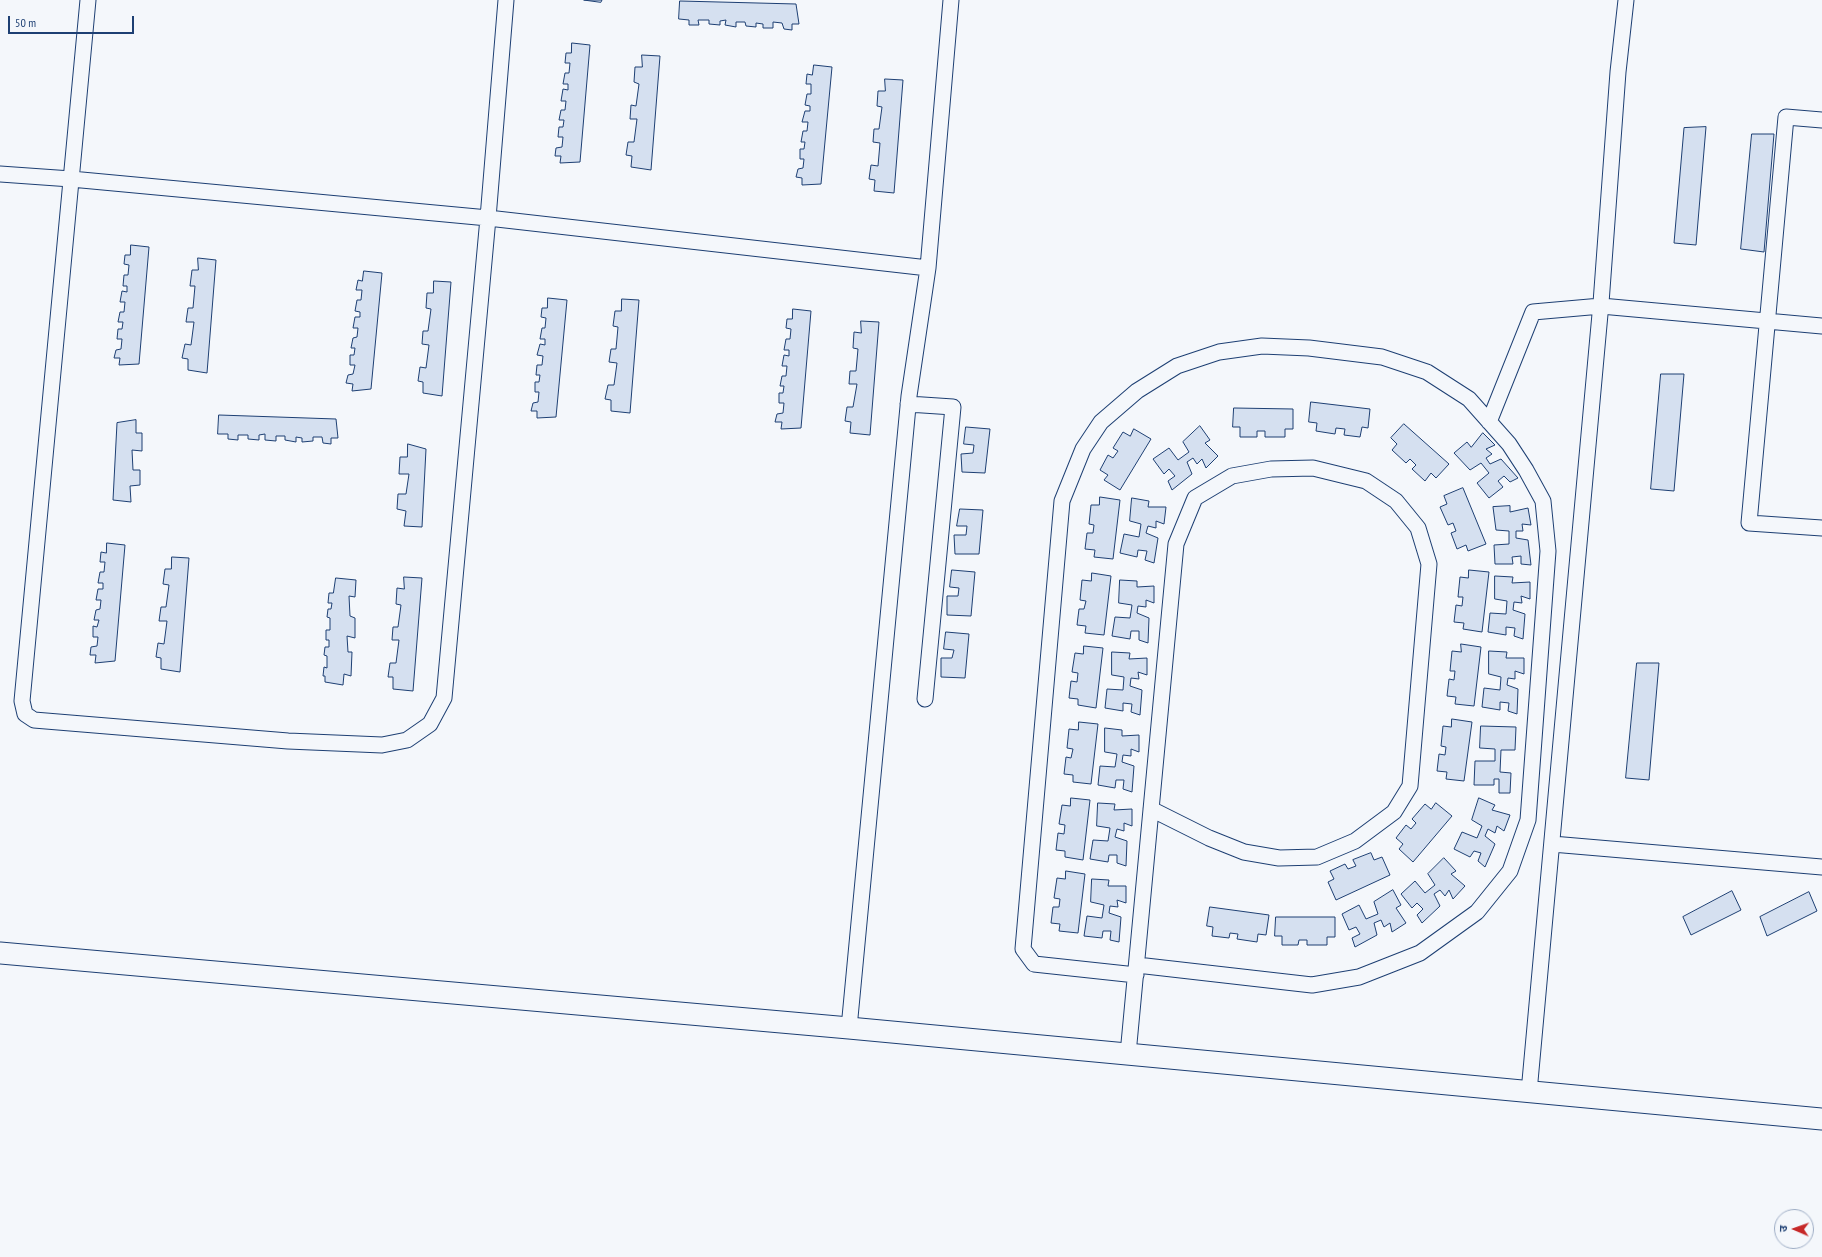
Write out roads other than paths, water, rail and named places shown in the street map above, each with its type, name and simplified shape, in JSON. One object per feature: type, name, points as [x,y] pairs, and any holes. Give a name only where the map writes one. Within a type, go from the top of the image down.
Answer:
[{"type":"street","points":[[88,0],[22,701],[24,714],[34,720],[288,741],[382,745],[407,740],[430,724],[444,698],[488,218],[506,0]]},
{"type":"street","points":[[849,1028],[908,404],[928,268],[951,0]]},
{"type":"street","points":[[1529,1092],[1601,306],[1618,72],[1626,0]]},
{"type":"street","points":[[1822,120],[1786,117],[1749,523],[1822,528]]},
{"type":"street","points":[[0,174],[70,179],[488,218],[928,268]]},
{"type":"street","points":[[1489,422],[1533,312],[1601,306],[1822,326]]},
{"type":"street","points":[[1262,346],[1309,348],[1382,357],[1427,372],[1469,398],[1509,444],[1526,470],[1543,501],[1548,550],[1528,820],[1510,871],[1477,912],[1420,953],[1360,977],[1312,985],[1136,970],[1034,964],[1023,949],[1062,501],[1083,449],[1101,422],[1137,391],[1177,366],[1219,352],[1262,346]]},
{"type":"street","points":[[908,404],[953,407],[925,699]]},
{"type":"street","points":[[1128,1054],[1136,970],[1151,809],[1176,544],[1195,498],[1232,476],[1271,469],[1312,468],[1366,481],[1396,501],[1418,528],[1429,564],[1410,786],[1394,812],[1355,841],[1317,857],[1279,858],[1244,852],[1209,838],[1151,809]]},
{"type":"street","points":[[1552,844],[1822,867]]},
{"type":"street","points":[[0,953],[849,1028],[1822,1119]]}]
